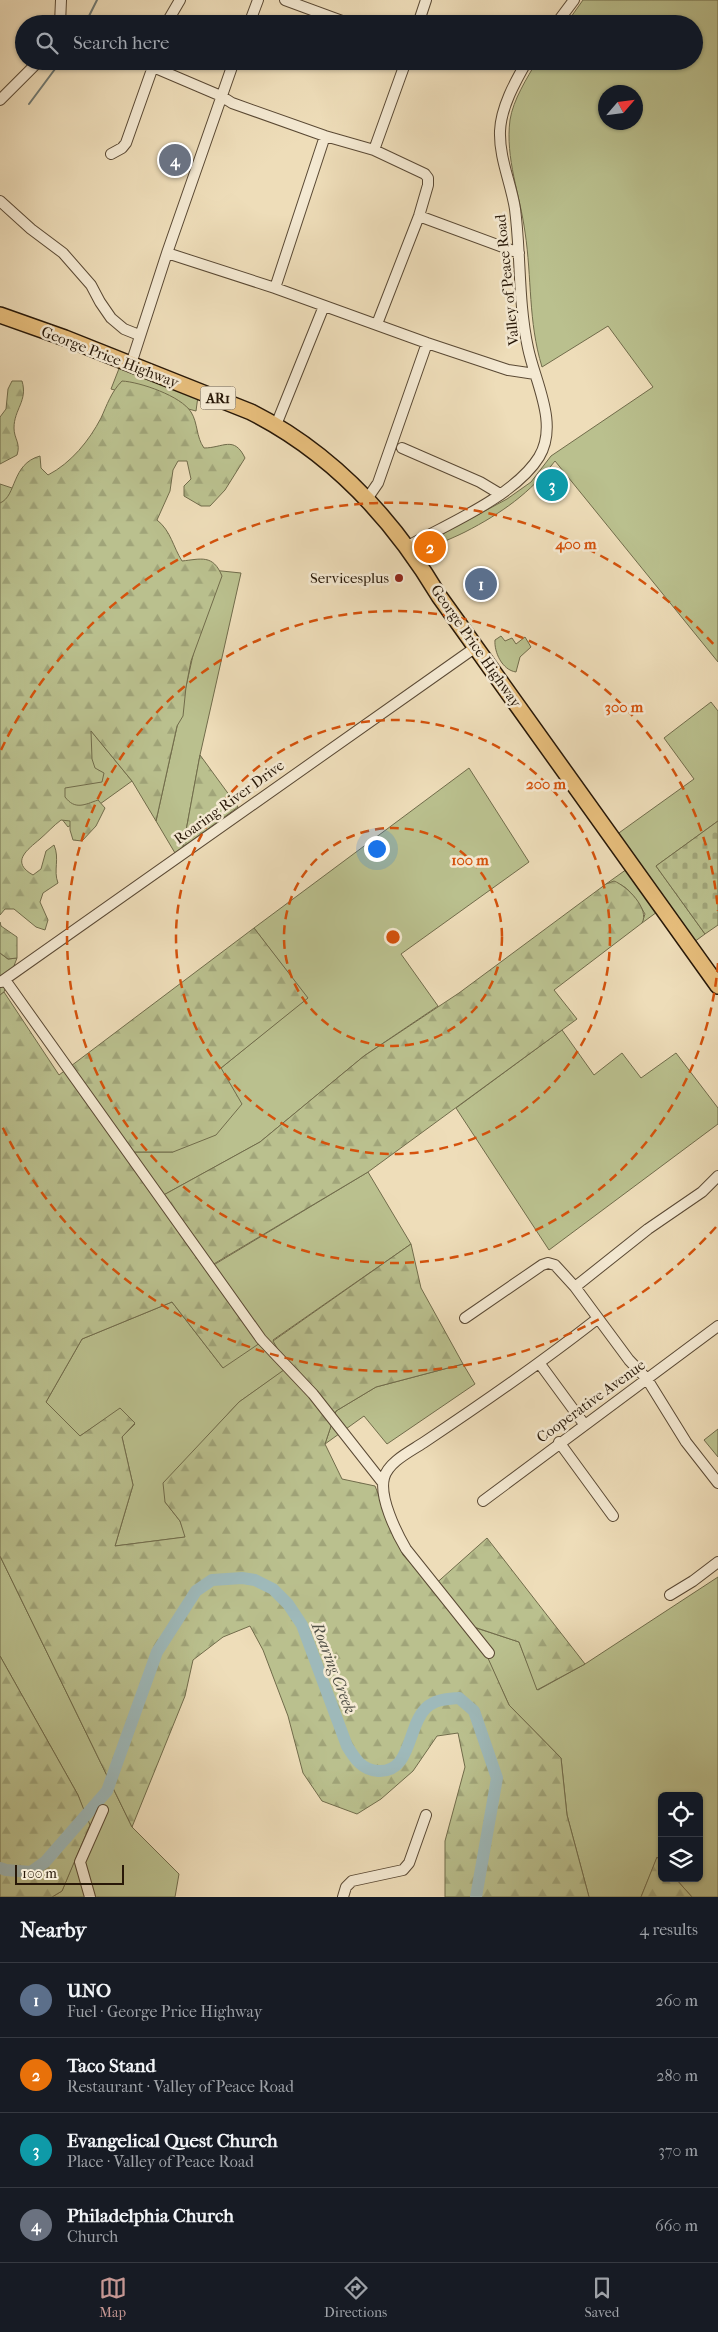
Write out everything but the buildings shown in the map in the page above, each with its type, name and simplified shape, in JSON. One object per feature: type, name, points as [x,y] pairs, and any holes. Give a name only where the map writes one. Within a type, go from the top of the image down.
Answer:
[{"type":"highway","name":"George Price Highway","points":[[0,315],[230,402],[276,425],[333,466],[368,499],[406,547],[718,986]]},
{"type":"street","points":[[60,15],[61,0]]},
{"type":"street","points":[[171,15],[180,0]]},
{"type":"street","points":[[252,15],[258,0]]},
{"type":"street","points":[[285,0],[326,15]]},
{"type":"street","points":[[421,15],[426,0]]},
{"type":"street","points":[[563,15],[574,0]]},
{"type":"street","points":[[0,100],[30,70]]},
{"type":"street","points":[[111,154],[126,143],[151,70]]},
{"type":"street","points":[[164,70],[232,103],[325,136],[374,150],[420,170],[428,178],[420,216],[377,324]]},
{"type":"street","points":[[131,364],[139,335],[231,70]]},
{"type":"street","points":[[374,150],[403,70]]},
{"type":"street","name":"Valley of Peace Road","points":[[406,547],[500,494],[517,482],[533,466],[543,450],[546,440],[546,417],[525,331],[515,207],[503,159],[500,130],[507,102],[523,70]]},
{"type":"street","points":[[275,288],[325,136]]},
{"type":"street","points":[[0,201],[31,229],[63,253],[91,285],[111,318],[124,330],[139,335]]},
{"type":"street","points":[[420,216],[519,252]]},
{"type":"street","points":[[167,253],[275,288],[508,370],[535,374]]},
{"type":"street","points":[[276,425],[324,306]]},
{"type":"street","points":[[368,499],[378,483],[427,343]]},
{"type":"street","points":[[402,448],[480,482],[500,494]]},
{"type":"street","name":"Roaring River Drive","points":[[3,981],[336,743],[476,647]]},
{"type":"street","points":[[3,981],[261,1339],[313,1394],[383,1483]]},
{"type":"street","points":[[574,1287],[648,1229],[702,1192],[718,1176]]},
{"type":"street","points":[[466,1318],[498,1294],[548,1263],[555,1265],[647,1379],[686,1442],[718,1483]]},
{"type":"street","points":[[489,1653],[406,1549],[385,1499],[384,1476],[404,1456],[540,1364],[598,1320]]},
{"type":"street","name":"Cooperative Avenue","points":[[483,1501],[559,1442],[718,1326]]},
{"type":"street","points":[[540,1364],[584,1424]]},
{"type":"street","points":[[559,1442],[613,1516]]},
{"type":"street","points":[[670,1595],[718,1562]]},
{"type":"street","points":[[90,1897],[80,1862],[103,1810]]},
{"type":"street","points":[[343,1897],[346,1887],[352,1881],[403,1870],[409,1863],[426,1815]]},
{"type":"green space","points":[[583,0],[718,0],[718,662],[555,461],[536,483],[503,510],[418,556],[415,553],[446,532],[507,499],[531,482],[551,456],[653,387],[608,326],[542,367],[534,333],[523,218],[511,162],[510,120],[517,97],[532,70],[703,70],[703,15],[572,15]]},
{"type":"green space","points":[[120,366],[198,396],[196,411],[111,389]]},
{"type":"green space","points":[[12,381],[22,381],[23,388],[22,400],[16,415],[14,428],[18,451],[17,455],[0,464],[0,417],[6,409],[8,389]]},
{"type":"green space","points":[[122,381],[139,384],[170,395],[186,406],[191,412],[204,448],[228,444],[237,447],[245,458],[225,490],[210,506],[201,506],[184,496],[184,486],[191,479],[187,461],[178,461],[173,470],[170,491],[157,520],[169,534],[182,561],[201,559],[210,561],[215,564],[222,576],[191,661],[183,716],[177,726],[156,821],[132,781],[91,731],[92,759],[95,768],[104,773],[102,782],[65,788],[65,797],[72,804],[76,805],[84,805],[98,800],[105,808],[96,826],[82,841],[73,840],[70,821],[61,820],[30,847],[23,856],[23,865],[33,875],[41,869],[46,851],[54,845],[56,850],[58,883],[43,893],[40,902],[48,920],[45,930],[36,927],[14,909],[5,909],[0,915],[0,503],[9,494],[24,466],[31,460],[40,456],[41,468],[48,475],[79,451],[91,435],[112,394]]},
{"type":"green space","points":[[0,484],[24,492],[0,540]]},
{"type":"green space","points":[[212,570],[241,573],[200,755],[183,847],[175,853],[156,821]]},
{"type":"green space","points":[[501,636],[505,641],[512,638],[516,644],[525,637],[531,647],[520,657],[516,672],[507,668],[500,660],[495,640]]},
{"type":"green space","points":[[711,702],[718,711],[718,821],[656,866],[705,934],[694,942],[616,835],[694,779],[664,738]]},
{"type":"green space","points":[[75,711],[132,781],[68,827],[41,792]]},
{"type":"green space","points":[[200,755],[238,807],[183,847]]},
{"type":"green space","points":[[469,768],[529,862],[401,954],[438,1006],[364,1056],[260,1142],[160,1197],[128,1152],[173,1152],[221,1068],[307,998],[254,928]]},
{"type":"green space","points":[[718,821],[718,925],[705,934],[656,866]]},
{"type":"green space","points":[[627,869],[657,912],[642,923],[645,914],[629,891],[619,884],[606,884]]},
{"type":"green space","points":[[614,881],[625,888],[636,899],[643,911],[644,917],[642,923],[554,990],[577,1019],[368,1172],[207,1268],[260,1343],[223,1368],[172,1302],[82,1339],[46,1402],[80,1436],[120,1408],[135,1423],[122,1437],[133,1485],[115,1546],[185,1537],[180,1521],[165,1502],[163,1483],[239,1402],[288,1367],[273,1341],[411,1244],[421,1288],[463,1364],[376,1387],[336,1411],[325,1444],[342,1479],[375,1486],[403,1555],[432,1587],[487,1538],[585,1664],[537,1690],[519,1642],[474,1627],[509,1705],[561,1758],[567,1815],[589,1897],[445,1897],[445,1841],[465,1767],[458,1733],[437,1736],[413,1771],[381,1799],[357,1814],[322,1801],[303,1773],[288,1716],[263,1650],[250,1626],[223,1637],[193,1660],[185,1696],[132,1827],[0,1556],[0,995],[4,992],[59,1075],[254,928],[308,998],[221,1068],[242,1104],[216,1135],[173,1152],[128,1152],[160,1197],[260,1142],[364,1056],[459,993],[606,884]]},
{"type":"green space","points":[[0,922],[1,926],[17,937],[17,958],[8,959],[0,953]]},
{"type":"green space","points":[[0,953],[8,959],[17,958],[4,992],[0,995]]},
{"type":"green space","points":[[562,1030],[594,1075],[622,1053],[641,1078],[676,1053],[718,1108],[718,1124],[549,1250],[456,1108]]},
{"type":"green space","points":[[368,1172],[411,1244],[273,1340],[289,1367],[239,1402],[205,1439],[165,1502],[180,1521],[186,1537],[115,1546],[133,1485],[122,1437],[135,1424],[120,1409],[80,1436],[46,1402],[82,1339],[172,1302],[223,1368],[207,1269]]},
{"type":"green space","points":[[463,1364],[475,1384],[387,1444],[364,1416],[325,1444],[336,1411],[376,1387]]},
{"type":"green space","points":[[718,1429],[718,1457],[704,1440]]},
{"type":"green space","points":[[0,1556],[132,1827],[179,1874],[175,1897],[52,1897],[62,1891],[89,1825],[78,1795],[0,1656]]},
{"type":"green space","points":[[718,1577],[718,1897],[692,1897],[679,1882],[703,1882],[703,1792],[658,1792],[658,1859],[641,1897],[589,1897],[567,1815],[561,1758],[509,1705],[473,1627],[519,1642],[538,1690],[585,1664]]},
{"type":"green space","points":[[0,1656],[78,1795],[90,1825],[62,1891],[52,1897],[0,1897]]},
{"type":"green space","points":[[657,1857],[658,1882],[679,1882],[692,1897],[641,1897]]},
{"type":"waterway","points":[[90,15],[97,0]]},
{"type":"waterway","points":[[29,104],[54,70]]},
{"type":"waterway","name":"Roaring Creek","points":[[0,1868],[31,1872],[45,1862],[107,1791],[157,1652],[196,1591],[212,1580],[242,1578],[255,1580],[273,1589],[288,1604],[302,1625],[347,1746],[363,1766],[378,1771],[389,1770],[397,1765],[408,1747],[420,1716],[433,1703],[459,1698],[474,1711],[497,1778],[476,1897]]},
{"type":"place","name":"Philadelphia Church","points":[[175,160]]},
{"type":"place","name":"Evangelical Quest Church","points":[[552,485]]},
{"type":"place","name":"Taco Stand","points":[[430,547]]},
{"type":"place","name":"Servicesplus","points":[[399,578]]},
{"type":"place","name":"UNO","points":[[481,584]]}]
